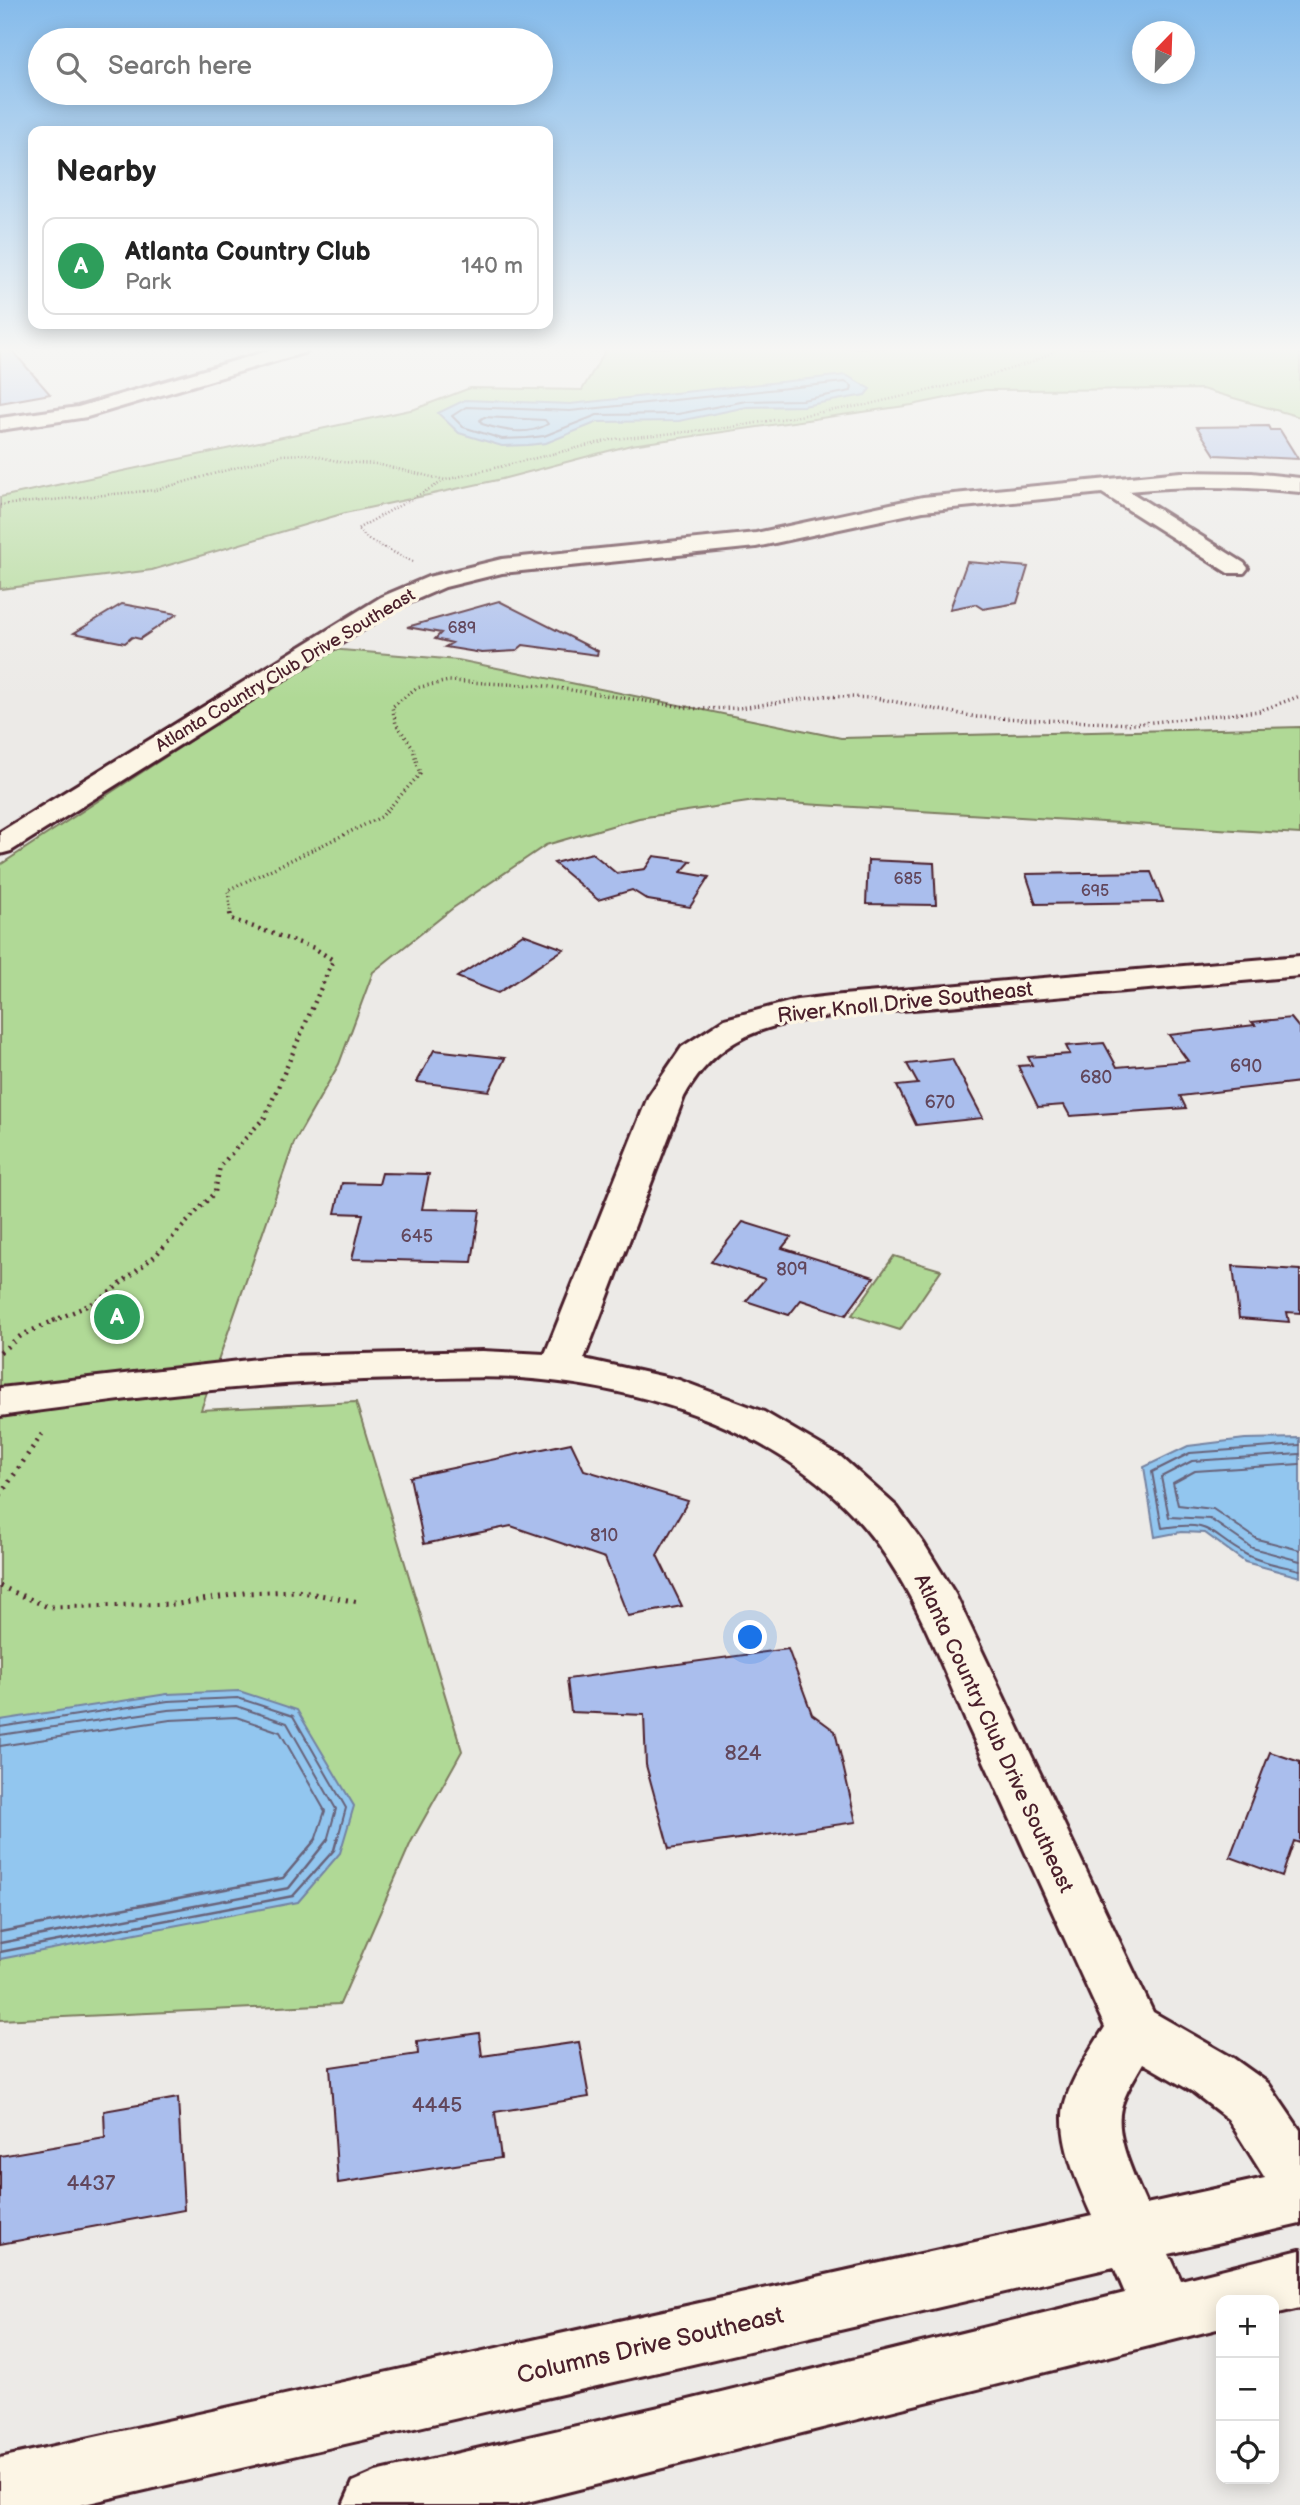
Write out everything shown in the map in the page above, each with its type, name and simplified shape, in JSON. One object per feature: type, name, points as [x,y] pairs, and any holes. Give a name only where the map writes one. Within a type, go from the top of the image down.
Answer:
[{"type":"street","name":"Atlanta Country Club Drive Southeast","points":[[0,845],[390,602],[451,578],[528,561],[756,540],[911,506],[1205,479],[1300,485]]},
{"type":"street","points":[[1106,486],[1236,568]]},
{"type":"street","name":"River Knoll Drive Southeast","points":[[561,1369],[666,1097],[694,1054],[737,1026],[797,1010],[831,1006],[1300,966]]},
{"type":"street","name":"Atlanta Country Club Drive Southeast","points":[[0,1402],[271,1369],[502,1364],[561,1369],[641,1384],[720,1409],[749,1423],[828,1469],[882,1519],[909,1555],[953,1636],[989,1721],[1133,2029]]},
{"type":"street","points":[[1165,2313],[1101,2161],[1091,2114],[1111,2068],[1133,2029],[1213,2075],[1248,2101],[1272,2135],[1300,2185]]},
{"type":"street","name":"Columns Drive Southeast","points":[[0,2491],[1300,2197]]},
{"type":"street","points":[[376,2505],[668,2437],[1300,2279]]},
{"type":"path","points":[[0,505],[156,490],[246,465]]},
{"type":"path","points":[[380,465],[445,480]]},
{"type":"path","points":[[451,578],[388,551],[357,529],[445,480],[507,465]]},
{"type":"path","points":[[0,1352],[22,1335],[100,1300],[156,1255],[215,1192],[220,1166],[265,1117],[333,960],[314,948],[231,919],[228,890],[381,817],[420,775],[412,746],[396,724],[392,707],[416,688],[449,681],[544,686],[698,709],[740,708],[823,696],[875,698],[977,718],[1135,724],[1259,711],[1300,696]]},
{"type":"path","points":[[0,1495],[42,1434],[42,1423]]},
{"type":"path","points":[[0,1586],[48,1607],[178,1605],[244,1593],[297,1591],[359,1602]]},
{"type":"green space","points":[[151,465],[555,465],[345,513],[152,570],[0,589],[0,497]]},
{"type":"green space","points":[[330,649],[458,660],[841,738],[1300,727],[1300,834],[755,801],[639,818],[546,845],[453,908],[373,972],[339,1064],[294,1143],[201,1410],[356,1402],[462,1751],[411,1842],[340,2004],[0,2020],[0,865]]},
{"type":"green space","points":[[894,1256],[941,1270],[900,1330],[852,1315]]},
{"type":"water","points":[[1300,1438],[1300,1577],[1245,1562],[1205,1533],[1181,1532],[1155,1537],[1144,1467],[1188,1446],[1245,1439]]},
{"type":"water","points":[[239,1691],[297,1710],[354,1806],[340,1853],[298,1902],[0,1959],[0,1720],[167,1694]]},
{"type":"building","points":[[967,562],[1028,567],[1017,603],[983,609],[975,604],[950,609]]},
{"type":"building","points":[[499,601],[598,651],[597,655],[523,645],[516,651],[482,653],[445,647],[452,643],[435,639],[441,633],[407,627]]},
{"type":"building","points":[[122,604],[177,614],[140,639],[132,637],[125,643],[74,633]]},
{"type":"building","points":[[592,853],[616,873],[645,869],[654,856],[691,861],[681,872],[709,877],[690,907],[648,900],[632,890],[598,900],[554,863]]},
{"type":"building","points":[[868,860],[934,863],[936,905],[866,904]]},
{"type":"building","points":[[1151,872],[1163,902],[1036,904],[1026,874]]},
{"type":"building","points":[[523,934],[564,949],[498,993],[457,977]]},
{"type":"building","points":[[1291,1018],[1300,1029],[1300,1082],[1180,1096],[1186,1108],[1070,1116],[1064,1105],[1038,1107],[1018,1066],[1032,1065],[1028,1057],[1070,1054],[1066,1046],[1104,1043],[1117,1067],[1188,1061],[1169,1035]]},
{"type":"building","points":[[434,1050],[505,1058],[489,1091],[417,1082]]},
{"type":"building","points":[[952,1059],[983,1118],[916,1125],[897,1086],[918,1084],[907,1064]]},
{"type":"building","points":[[382,1173],[429,1174],[422,1209],[480,1210],[472,1262],[352,1259],[363,1214],[335,1213],[342,1183],[379,1184]]},
{"type":"building","points":[[743,1222],[791,1237],[782,1248],[874,1277],[846,1315],[801,1300],[789,1315],[746,1301],[765,1279],[711,1262]]},
{"type":"building","points":[[1233,1266],[1300,1270],[1300,1313],[1287,1312],[1289,1322],[1239,1318]]},
{"type":"building","points":[[571,1443],[584,1470],[688,1501],[657,1555],[682,1606],[628,1616],[605,1558],[511,1526],[424,1544],[410,1477]]},
{"type":"building","points":[[788,1649],[812,1714],[835,1731],[856,1822],[669,1849],[646,1765],[644,1715],[571,1712],[567,1679]]},
{"type":"building","points":[[1270,1752],[1300,1762],[1300,1843],[1294,1841],[1282,1876],[1230,1857]]},
{"type":"building","points":[[479,2033],[482,2056],[579,2042],[589,2097],[495,2112],[501,2158],[338,2183],[330,2067],[418,2054],[417,2042]]},
{"type":"building","points":[[178,2098],[184,2210],[0,2244],[0,2156],[105,2138],[104,2111]]},
{"type":"place","name":"Atlanta Country Club","points":[[117,1317]]}]
